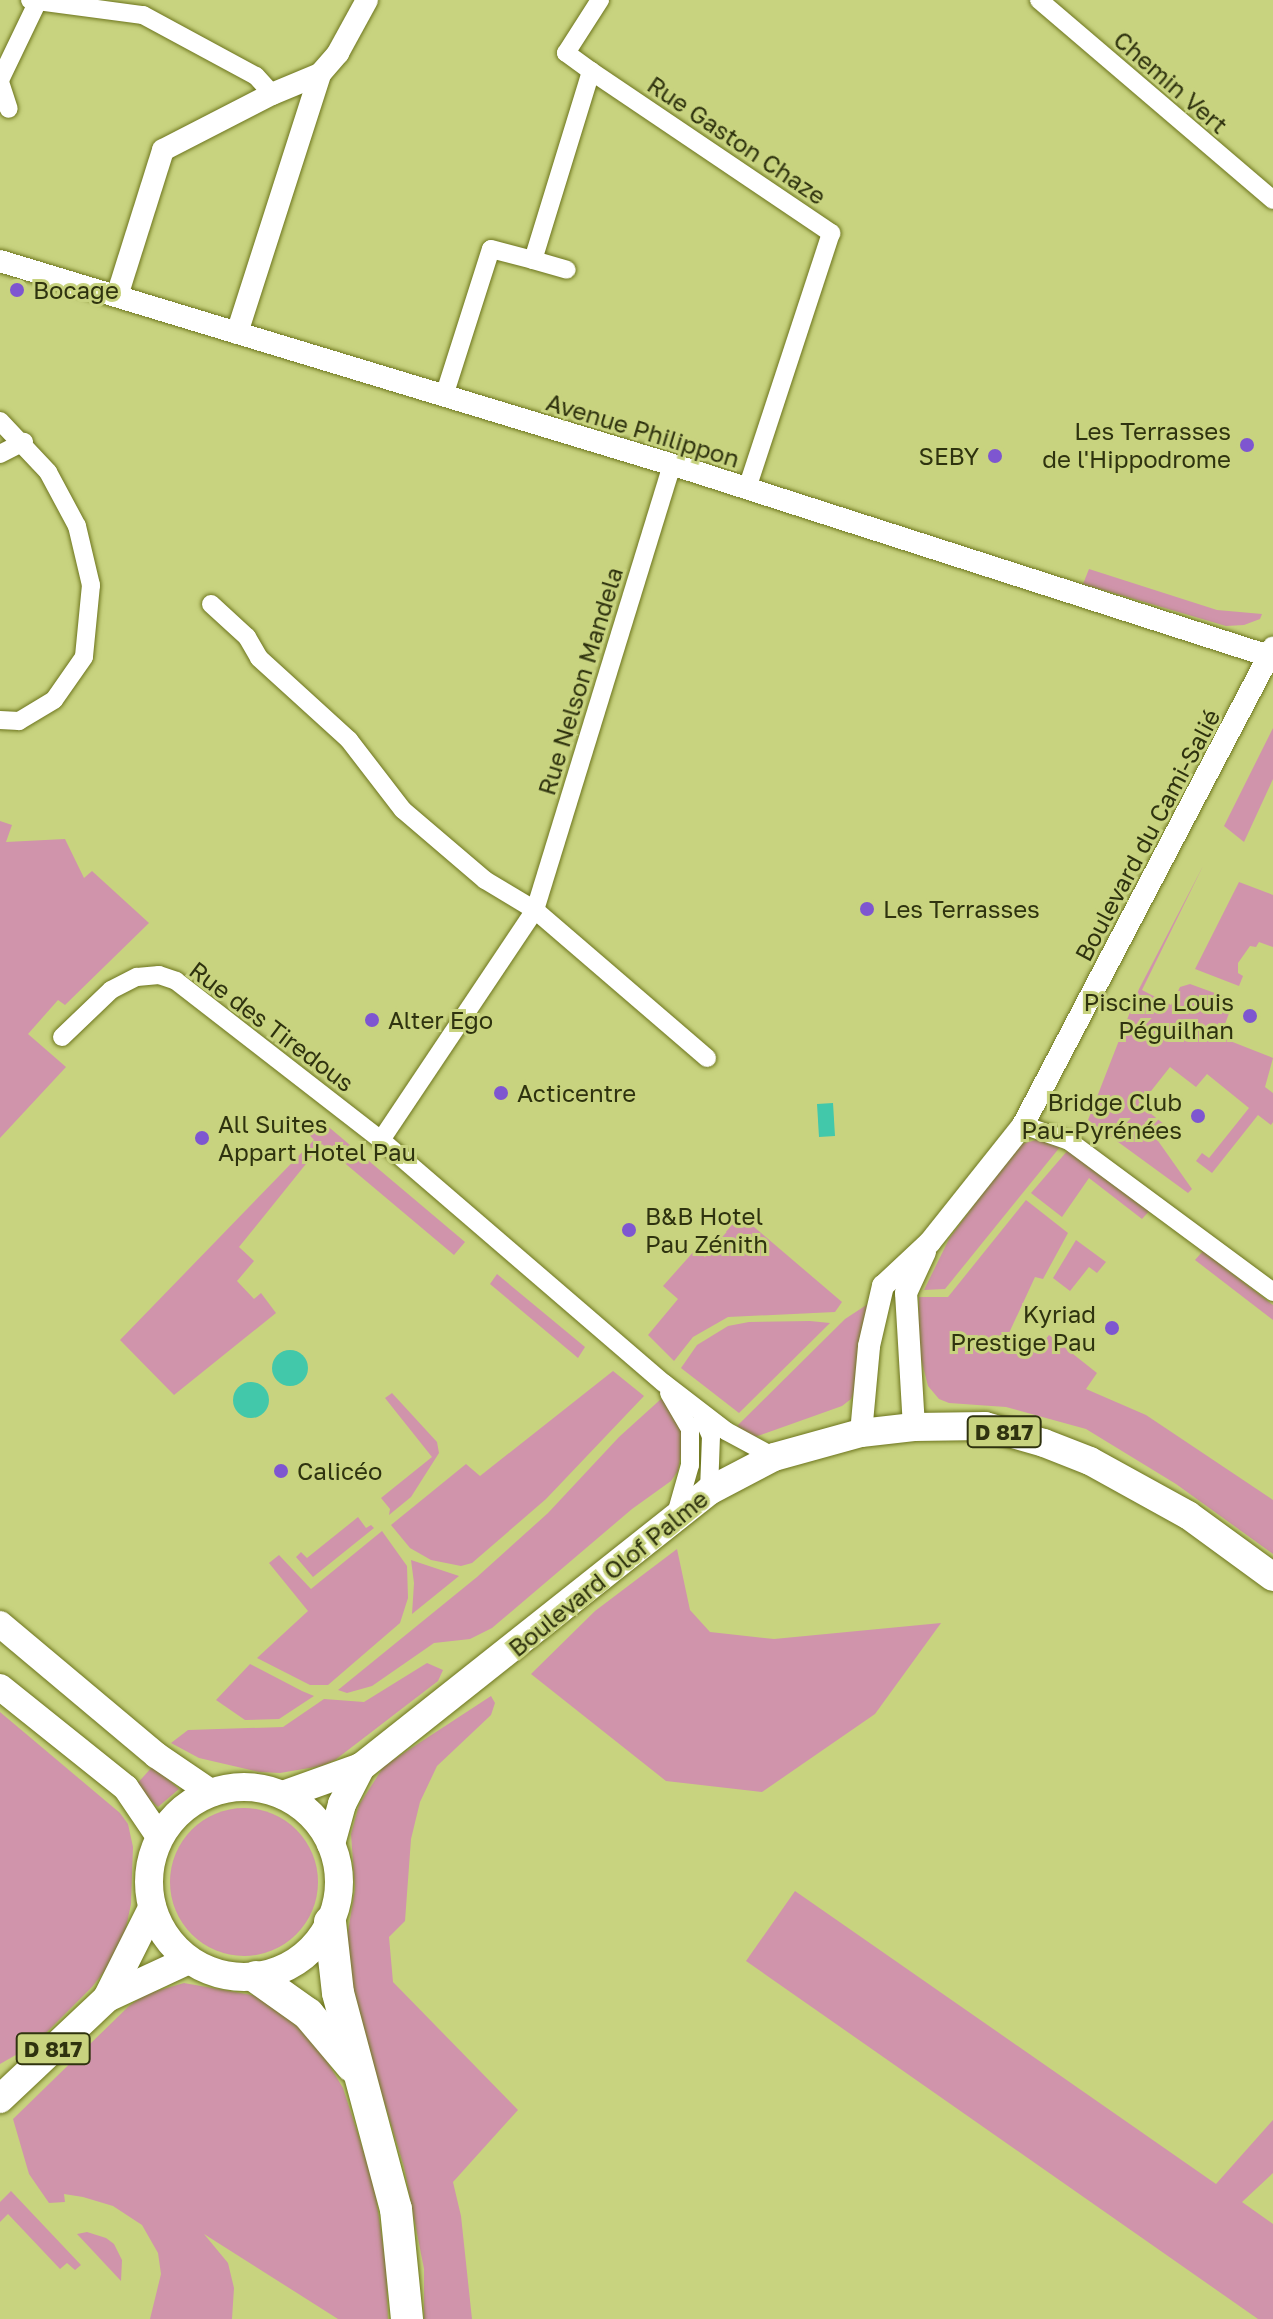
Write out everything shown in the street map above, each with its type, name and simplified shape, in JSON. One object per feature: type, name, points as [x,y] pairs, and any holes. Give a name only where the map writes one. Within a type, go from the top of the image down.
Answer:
[{"type":"highway","points":[[330,1922],[338,1993],[394,2198],[402,2248],[407,2319]]},
{"type":"highway","points":[[256,1977],[308,2014],[358,2074]]},
{"type":"main road","name":"Boulevard Olof Palme","points":[[283,1795],[361,1767],[478,1677],[676,1514],[709,1491],[774,1457],[861,1433],[914,1427],[985,1426],[1090,1461],[1188,1515],[1273,1577]]},
{"type":"main road","points":[[0,1624],[156,1755],[212,1793]]},
{"type":"main road","points":[[0,1687],[126,1788],[160,1838]]},
{"type":"main road","name":"Boulevard Olof Palme","points":[[331,1844],[342,1804],[361,1767]]},
{"type":"main road","points":[[245,1787],[283,1795],[311,1815],[331,1844],[338,1875],[330,1922],[320,1939],[292,1964],[256,1977],[224,1976],[189,1960],[165,1937],[152,1908],[150,1864],[160,1838],[186,1806],[212,1793],[245,1787]]},
{"type":"main road","name":"D 817","points":[[107,1998],[152,1908]]},
{"type":"main road","name":"D 817","points":[[0,2099],[107,1998],[189,1960]]},
{"type":"street","points":[[237,333],[320,74],[338,53],[367,0]]},
{"type":"street","points":[[533,260],[591,71],[566,53],[600,0]]},
{"type":"street","name":"Chemin Vert","points":[[1039,0],[1273,200]]},
{"type":"street","points":[[9,109],[0,81],[34,1],[146,7],[256,76],[272,94]]},
{"type":"street","name":"Rue Gaston Chaze","points":[[591,71],[831,233],[747,489]]},
{"type":"street","points":[[117,296],[163,150],[272,94],[320,74]]},
{"type":"street","points":[[444,396],[491,249],[567,270]]},
{"type":"street","name":"Avenue Philippon","points":[[0,261],[672,465],[1271,652]]},
{"type":"street","points":[[0,421],[24,442],[48,472],[77,526],[91,585],[84,657],[54,700],[19,721],[0,720]]},
{"type":"street","points":[[0,454],[24,442]]},
{"type":"street","name":"Rue Nelson Mandela","points":[[381,1140],[535,910],[672,465]]},
{"type":"street","points":[[211,604],[247,637],[259,658],[349,740],[403,810],[485,880],[535,910],[707,1058]]},
{"type":"street","name":"Boulevard du Cami-Salié","points":[[861,1433],[869,1346],[883,1286],[930,1242],[1023,1125],[1271,652]]},
{"type":"street","name":"Rue des Tiredous","points":[[62,1037],[111,990],[137,977],[168,978],[189,989],[381,1140],[664,1383],[726,1431],[774,1457]]},
{"type":"street","points":[[1023,1125],[1069,1141],[1273,1292]]},
{"type":"street","name":"Boulevard du Cami-Salié","points":[[914,1427],[906,1293],[930,1242]]},
{"type":"street","name":"Rue des Tiredous","points":[[664,1383],[690,1429],[690,1465],[676,1514]]},
{"type":"street","points":[[699,1410],[711,1436],[709,1491]]},
{"type":"shaded area","points":[[1089,569],[1217,610],[1262,614],[1260,619],[1244,625],[1226,626],[1083,584]]},
{"type":"shaded area","points":[[1273,728],[1273,779],[1244,842],[1224,826]]},
{"type":"shaded area","points":[[0,821],[12,825],[6,842],[65,839],[84,878],[92,871],[149,923],[65,1005],[58,1000],[28,1034],[66,1067],[0,1138]]},
{"type":"shaded area","points":[[1203,866],[1142,990],[1171,1005],[1180,987],[1190,984],[1234,1000],[1222,1032],[1225,1039],[1273,1058],[1265,1087],[1273,1093],[1273,1122],[1271,1125],[1258,1115],[1212,1173],[1196,1161],[1202,1153],[1209,1158],[1249,1108],[1207,1074],[1196,1087],[1170,1067],[1140,1105],[1165,1125],[1160,1132],[1144,1121],[1192,1189],[1188,1193],[1088,1120],[1139,989]]},
{"type":"shaded area","points":[[1239,882],[1273,895],[1273,947],[1259,942],[1256,947],[1250,946],[1238,963],[1238,973],[1243,976],[1239,986],[1195,969]]},
{"type":"shaded area","points":[[318,1118],[465,1242],[454,1255],[322,1144],[239,1247],[254,1261],[237,1281],[254,1299],[261,1293],[276,1313],[174,1395],[120,1340],[314,1140],[303,1128]]},
{"type":"shaded area","points":[[1036,1140],[1060,1147],[945,1289],[924,1290],[949,1239],[1018,1145]]},
{"type":"shaded area","points":[[1068,1150],[1151,1209],[1142,1219],[1089,1178],[1062,1217],[1031,1193]]},
{"type":"shaded area","points":[[1026,1200],[1068,1233],[1043,1279],[1035,1277],[1009,1333],[1035,1353],[1049,1335],[1097,1373],[1086,1389],[1146,1415],[1273,1500],[1273,1554],[1176,1484],[1086,1429],[1006,1407],[949,1403],[939,1399],[928,1386],[918,1347],[919,1297],[948,1297]]},
{"type":"shaded area","points":[[740,1215],[842,1302],[835,1312],[728,1317],[693,1337],[674,1361],[648,1335],[678,1299],[663,1286],[695,1250],[705,1257]]},
{"type":"shaded area","points":[[1076,1240],[1106,1262],[1097,1273],[1089,1267],[1070,1291],[1053,1278]]},
{"type":"shaded area","points":[[1203,1251],[1273,1305],[1273,1320],[1195,1260]]},
{"type":"shaded area","points":[[497,1274],[585,1347],[578,1358],[490,1284]]},
{"type":"shaded area","points":[[871,1302],[857,1385],[851,1399],[842,1406],[755,1437],[737,1426],[845,1319]]},
{"type":"shaded area","points":[[749,1322],[830,1323],[739,1413],[681,1368],[697,1345],[728,1326]]},
{"type":"shaded area","points":[[613,1371],[644,1396],[546,1499],[472,1563],[461,1566],[431,1560],[410,1548],[391,1525],[466,1464],[480,1476]]},
{"type":"shaded area","points":[[392,1393],[437,1442],[439,1453],[411,1497],[389,1515],[390,1509],[381,1498],[432,1457],[385,1398]]},
{"type":"shaded area","points":[[661,1399],[667,1401],[685,1429],[678,1471],[671,1481],[632,1509],[492,1628],[470,1639],[434,1643],[372,1686],[347,1693],[338,1690],[477,1577],[548,1513],[619,1437]]},
{"type":"shaded area","points":[[358,1517],[366,1528],[371,1525],[374,1528],[313,1577],[296,1557],[301,1552],[307,1558]]},
{"type":"shaded area","points":[[382,1531],[407,1566],[408,1598],[400,1623],[328,1685],[310,1685],[257,1658],[308,1611],[269,1563],[279,1555],[311,1589]]},
{"type":"shaded area","points":[[677,1549],[690,1610],[710,1632],[774,1639],[941,1623],[875,1714],[762,1792],[666,1781],[531,1674],[595,1611]]},
{"type":"shaded area","points":[[411,1560],[459,1576],[412,1614],[414,1583]]},
{"type":"shaded area","points":[[427,1663],[443,1670],[438,1681],[335,1760],[321,1766],[280,1773],[259,1772],[199,1758],[171,1743],[188,1730],[283,1727],[324,1699],[364,1702]]},
{"type":"shaded area","points":[[250,1664],[314,1696],[279,1719],[245,1720],[216,1700]]},
{"type":"shaded area","points":[[491,1696],[495,1703],[491,1715],[437,1766],[420,1802],[411,1839],[405,1921],[389,1937],[393,1982],[518,2110],[453,2182],[461,2216],[472,2319],[424,2319],[424,2269],[404,2167],[354,2002],[346,1944],[355,1889],[351,1834],[359,1805],[384,1766]]},
{"type":"shaded area","points":[[0,1712],[120,1813],[128,1824],[133,1847],[131,1904],[125,1932],[114,1959],[92,1987],[35,2044],[0,2064]]},
{"type":"shaded area","points":[[153,1766],[179,1789],[158,1807],[135,1786]]},
{"type":"shaded area","points":[[244,1808],[272,1813],[297,1829],[313,1854],[318,1882],[313,1910],[297,1935],[272,1951],[244,1956],[216,1951],[191,1935],[175,1910],[170,1882],[175,1854],[191,1829],[216,1813]]},
{"type":"shaded area","points":[[795,1891],[1216,2184],[1273,2120],[1273,2173],[1242,2202],[1273,2224],[1273,2319],[1258,2319],[746,1961]]},
{"type":"shaded area","points":[[184,1983],[257,1996],[301,2027],[322,2053],[343,2088],[374,2184],[386,2266],[388,2319],[338,2319],[204,2234],[228,2263],[234,2288],[232,2319],[150,2319],[161,2274],[158,2253],[142,2225],[113,2206],[83,2197],[64,2194],[65,2202],[49,2203],[29,2174],[13,2119],[129,2006],[146,1994]]},
{"type":"shaded area","points":[[11,2191],[81,2265],[75,2270],[67,2263],[60,2269],[8,2214],[0,2222],[0,2202]]},
{"type":"shaded area","points":[[87,2232],[114,2244],[122,2260],[121,2281],[77,2234]]},
{"type":"water","points":[[833,1103],[835,1136],[819,1137],[817,1104]]},
{"type":"water","points":[[290,1350],[303,1355],[308,1368],[303,1381],[290,1386],[277,1381],[272,1368],[277,1355]]},
{"type":"water","points":[[251,1382],[264,1387],[269,1400],[264,1413],[251,1418],[238,1413],[233,1400],[238,1387]]},
{"type":"place","name":"Bocage","points":[[17,290]]},
{"type":"place","name":"Les Terrasses de l'Hippodrome","points":[[1247,445]]},
{"type":"place","name":"SEBY","points":[[995,456]]},
{"type":"place","name":"Les Terrasses","points":[[867,909]]},
{"type":"place","name":"Piscine Louis Péguilhan","points":[[1250,1016]]},
{"type":"place","name":"Alter Ego","points":[[372,1020]]},
{"type":"place","name":"Acticentre","points":[[501,1093]]},
{"type":"place","name":"Bridge Club Pau-Pyrénées","points":[[1198,1116]]},
{"type":"place","name":"All Suites Appart Hotel Pau","points":[[202,1138]]},
{"type":"place","name":"B&B Hotel Pau Zénith","points":[[629,1230]]},
{"type":"place","name":"Kyriad Prestige Pau","points":[[1112,1328]]},
{"type":"place","name":"Calicéo","points":[[281,1471]]}]
